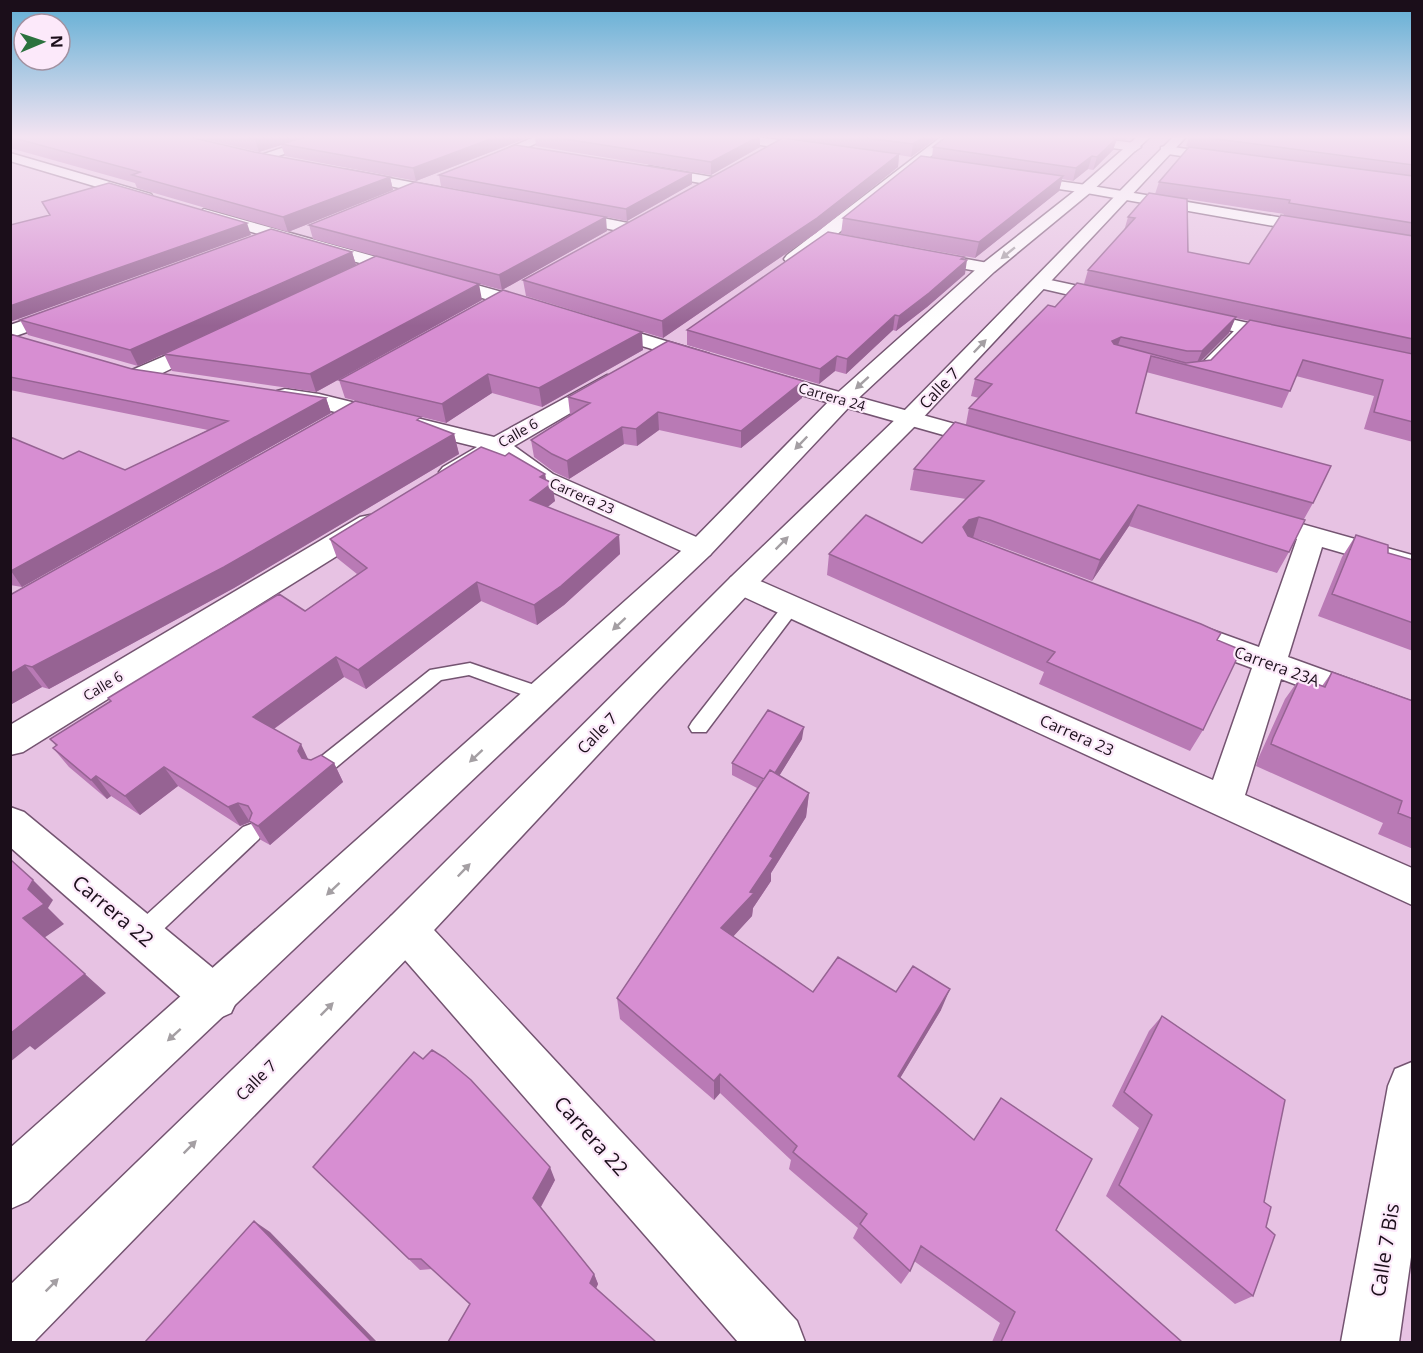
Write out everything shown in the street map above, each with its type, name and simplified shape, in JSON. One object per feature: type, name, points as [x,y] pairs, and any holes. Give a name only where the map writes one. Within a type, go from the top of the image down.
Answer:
[{"type":"street","points":[[774,272],[835,240],[877,200]]},
{"type":"street","points":[[10,1184],[215,998],[700,549],[842,401],[988,268],[1072,200]]},
{"type":"street","name":"Calle 7","points":[[10,1326],[406,930],[741,584],[910,418],[1119,200]]},
{"type":"street","points":[[1154,200],[1332,231]]},
{"type":"street","points":[[194,211],[558,314]]},
{"type":"street","points":[[547,212],[628,228]]},
{"type":"street","points":[[607,239],[646,217]]},
{"type":"street","points":[[252,243],[312,231]]},
{"type":"street","points":[[906,253],[988,268]]},
{"type":"street","points":[[349,278],[380,263]]},
{"type":"street","points":[[1041,283],[1131,303]]},
{"type":"street","points":[[483,309],[525,286]]},
{"type":"street","points":[[10,332],[87,303]]},
{"type":"street","points":[[1176,313],[1300,340]]},
{"type":"street","points":[[580,321],[677,341],[722,364]]},
{"type":"street","points":[[185,382],[129,372],[224,336]]},
{"type":"street","name":"Calle 6","points":[[436,483],[496,445],[677,341]]},
{"type":"street","name":"Carrera 24","points":[[744,371],[842,401],[1013,448]]},
{"type":"street","points":[[319,401],[340,390]]},
{"type":"street","name":"Carrera 23","points":[[263,393],[319,401],[496,445],[544,479],[700,549]]},
{"type":"street","points":[[327,428],[357,411]]},
{"type":"street","points":[[1231,512],[1413,564]]},
{"type":"street","name":"Calle 6","points":[[10,742],[385,513]]},
{"type":"street","points":[[1224,802],[1312,535]]},
{"type":"street","name":"Carrera 23","points":[[741,584],[1413,887]]},
{"type":"street","name":"Carrera 23A","points":[[1171,625],[1413,715]]},
{"type":"street","name":"Carrera 22","points":[[10,823],[215,998]]},
{"type":"street","name":"Carrera 22","points":[[406,930],[776,1342]]},
{"type":"street","name":"Calle 7 Bis","points":[[1370,1342],[1413,1086]]},
{"type":"lane","points":[[1179,373],[1199,373],[1243,328]]},
{"type":"lane","points":[[699,727],[791,607]]},
{"type":"lane","points":[[320,769],[436,674],[470,669],[543,695]]},
{"type":"lane","points":[[141,935],[251,833]]},
{"type":"building","points":[[168,200],[247,223],[10,306],[10,225],[50,215],[42,202]]},
{"type":"building","points":[[222,200],[328,200],[283,217]]},
{"type":"building","points":[[370,200],[514,200],[606,217],[499,275],[309,225]]},
{"type":"building","points":[[577,200],[642,200],[626,209]]},
{"type":"building","points":[[669,200],[840,200],[817,218],[662,321],[523,280]]},
{"type":"building","points":[[865,200],[1032,200],[979,242],[843,218]]},
{"type":"building","points":[[1143,200],[1187,200],[1188,252],[1249,264],[1281,215],[1413,236],[1413,339],[1088,270],[1135,218],[1128,217]]},
{"type":"building","points":[[1290,200],[1413,200],[1413,223],[1289,203]]},
{"type":"building","points":[[271,229],[352,252],[130,350],[20,320]]},
{"type":"building","points":[[828,232],[964,257],[961,259],[967,260],[899,316],[895,315],[847,359],[837,356],[820,369],[687,330]]},
{"type":"building","points":[[376,256],[479,284],[310,374],[164,354]]},
{"type":"building","points":[[1077,283],[1236,317],[1202,351],[1187,351],[1121,337],[1112,341],[1114,344],[1186,363],[1211,360],[1250,320],[1413,354],[1413,422],[1374,412],[1383,380],[1303,360],[1290,391],[1151,356],[1136,413],[1331,466],[1313,503],[969,408],[992,384],[975,379],[1048,305],[1055,307]]},
{"type":"building","points":[[503,290],[642,332],[539,388],[488,374],[442,404],[339,380]]},
{"type":"building","points":[[10,334],[132,369],[326,398],[11,571],[10,437],[63,459],[79,451],[125,470],[228,421],[10,377]]},
{"type":"building","points":[[668,341],[803,381],[741,431],[658,412],[636,429],[622,427],[567,461],[531,440],[590,403],[568,397]]},
{"type":"building","points":[[355,401],[421,417],[417,420],[454,434],[224,567],[32,667],[25,665],[10,674],[10,595]]},
{"type":"building","points":[[955,422],[1305,520],[1289,552],[1138,505],[1100,560],[979,517],[969,520],[963,527],[968,536],[1221,633],[1217,640],[1241,650],[1203,730],[1047,662],[1055,652],[829,554],[866,515],[922,543],[984,481],[914,469]]},
{"type":"building","points":[[481,447],[505,456],[509,453],[545,474],[540,477],[552,483],[530,500],[619,535],[561,586],[534,605],[477,582],[358,670],[336,657],[253,717],[301,744],[298,751],[302,758],[311,760],[321,755],[334,763],[258,826],[249,821],[252,813],[248,806],[238,803],[228,807],[164,767],[125,796],[96,776],[91,780],[53,748],[57,745],[50,739],[111,701],[108,698],[279,594],[305,611],[367,568],[330,539]]},
{"type":"building","points":[[1356,535],[1388,545],[1388,553],[1413,560],[1413,623],[1332,594]]},
{"type":"building","points":[[1332,672],[1413,701],[1413,819],[1398,813],[1402,801],[1271,744],[1300,678],[1325,687]]},
{"type":"building","points":[[768,710],[804,727],[775,773],[770,770],[764,779],[732,763]]},
{"type":"building","points":[[770,770],[809,793],[770,856],[773,858],[750,892],[754,893],[721,928],[813,992],[838,957],[896,992],[913,966],[950,989],[898,1076],[974,1140],[1001,1098],[1092,1159],[1056,1230],[1182,1342],[1001,1342],[1015,1312],[921,1246],[910,1271],[860,1224],[867,1214],[793,1152],[797,1146],[720,1074],[714,1081],[617,998]]},
{"type":"building","points":[[10,861],[33,880],[28,889],[44,904],[23,918],[85,974],[11,1033]]},
{"type":"building","points":[[1162,1016],[1285,1100],[1264,1202],[1271,1207],[1266,1227],[1275,1235],[1253,1296],[1119,1185],[1152,1115],[1124,1092]]},
{"type":"building","points":[[432,1050],[471,1080],[550,1167],[533,1198],[594,1274],[590,1283],[656,1342],[448,1342],[470,1304],[421,1259],[409,1259],[313,1167],[414,1052],[423,1059]]},
{"type":"building","points":[[254,1221],[372,1342],[145,1342]]}]
